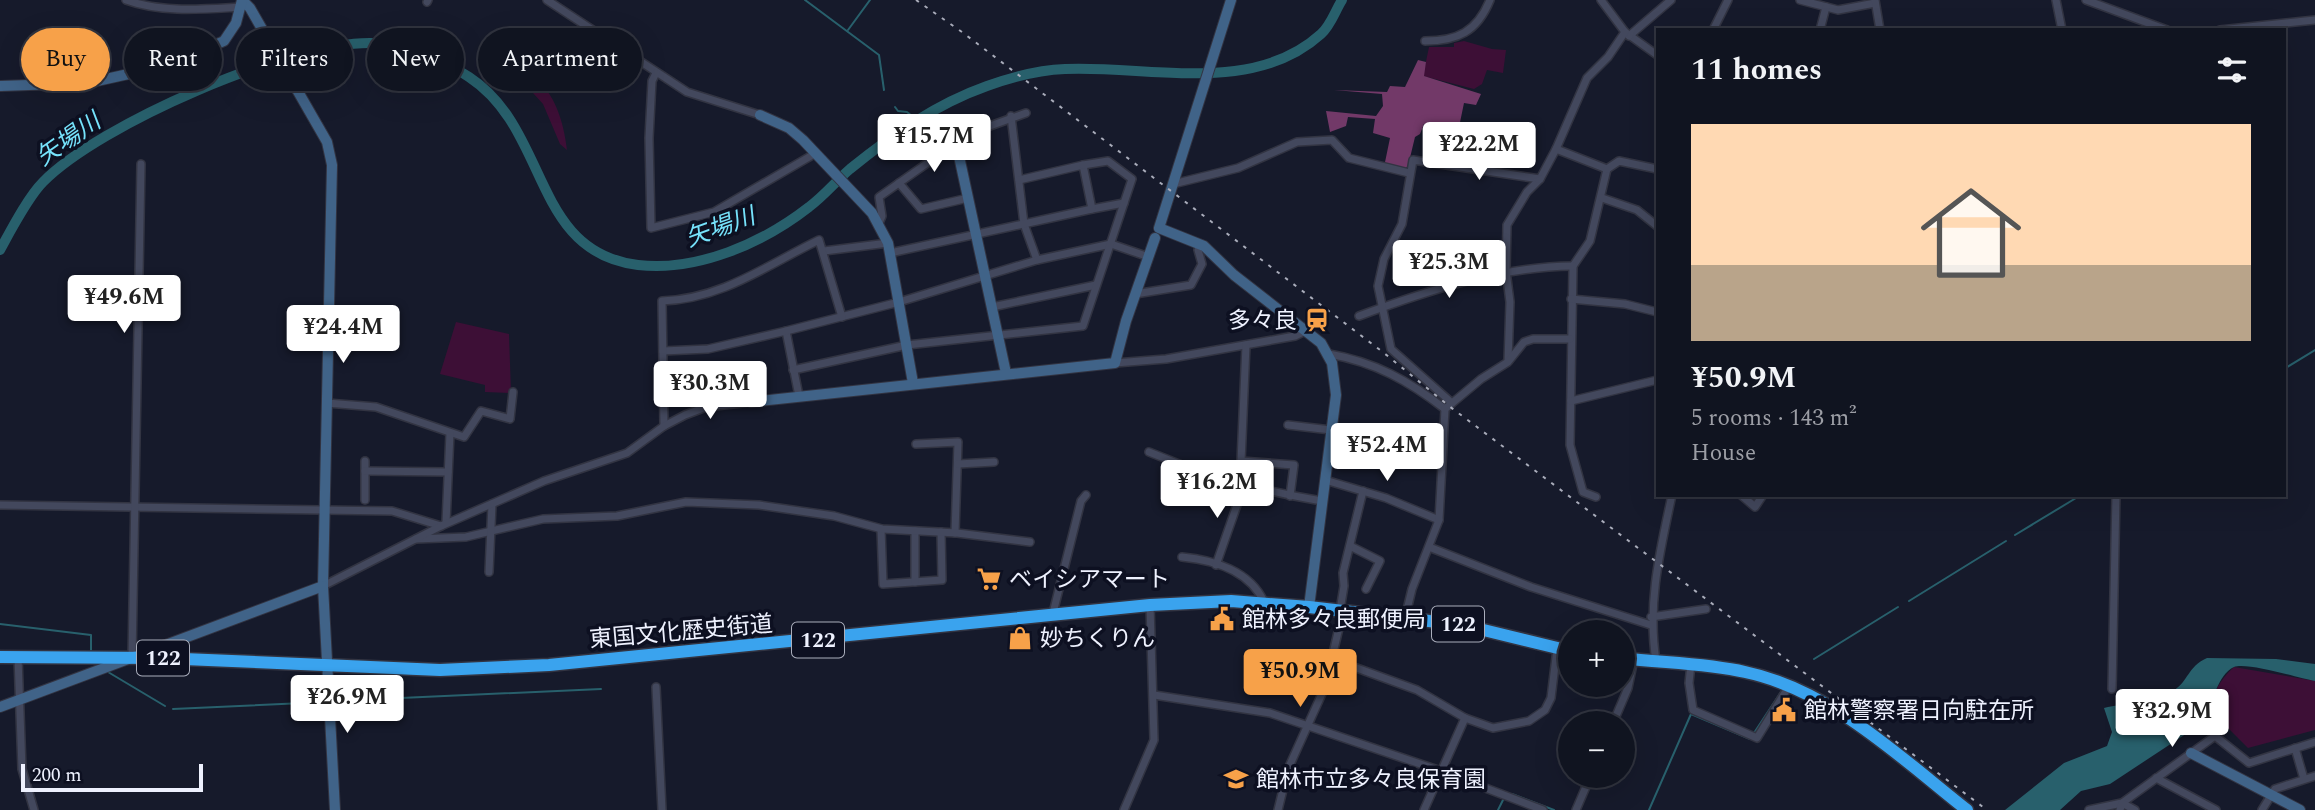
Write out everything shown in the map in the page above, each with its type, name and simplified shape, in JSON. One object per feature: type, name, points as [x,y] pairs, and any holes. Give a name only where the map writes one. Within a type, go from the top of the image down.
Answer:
[{"type":"highway","name":"東国文化歴史街道","points":[[0,657],[132,658],[440,670],[549,665],[1203,601],[1264,602],[1463,625],[1558,649]]},
{"type":"highway","points":[[1635,659],[1746,672],[1789,686],[1842,715],[1967,810]]},
{"type":"street","points":[[126,0],[139,5],[184,9],[242,2]]},
{"type":"street","points":[[547,0],[656,73],[696,96],[730,103],[789,128],[818,155],[879,223],[889,248],[913,383]]},
{"type":"street","points":[[1231,0],[1158,228],[1165,233],[1201,244],[1234,275],[1321,343],[1329,354],[1336,386],[1309,607]]},
{"type":"street","points":[[1425,41],[1457,38],[1482,17],[1490,0]]},
{"type":"street","points":[[1601,0],[1627,34],[1656,54]]},
{"type":"street","points":[[1508,362],[1510,302],[1506,271],[1507,225],[1527,192],[1540,179],[1587,78],[1627,34],[1671,0]]},
{"type":"street","points":[[1714,28],[1727,0]]},
{"type":"street","points":[[1800,0],[1838,10],[1875,1],[1880,28]]},
{"type":"street","points":[[2056,0],[2062,28]]},
{"type":"street","points":[[2086,0],[2162,28]]},
{"type":"street","points":[[242,2],[266,37],[327,142],[332,165],[323,586],[335,810]]},
{"type":"street","points":[[0,86],[88,83],[169,65],[224,41],[236,23],[242,2]]},
{"type":"street","points":[[1821,28],[1826,7]]},
{"type":"street","points":[[2239,28],[2315,20]]},
{"type":"street","points":[[656,73],[652,81],[649,138],[651,228],[714,212],[818,155]]},
{"type":"street","points":[[1006,373],[954,139],[1026,113]]},
{"type":"street","points":[[1012,116],[1024,223],[1037,260]]},
{"type":"street","points":[[1173,184],[1238,168],[1300,141],[1332,140],[1349,158],[1409,173]]},
{"type":"street","points":[[879,223],[882,216],[879,197],[957,145]]},
{"type":"street","points":[[1556,149],[1607,169]]},
{"type":"street","points":[[1452,403],[1391,349],[1378,280],[1384,260],[1402,224],[1409,173],[1415,158],[1540,179]]},
{"type":"street","points":[[793,370],[906,345],[1083,326],[1130,177],[1108,161],[1019,180]]},
{"type":"street","points":[[1596,497],[1583,492],[1574,462],[1570,429],[1573,266],[1590,241],[1607,169],[1619,162],[1656,169]]},
{"type":"street","points":[[132,658],[141,164]]},
{"type":"street","points":[[1083,165],[1092,209]]},
{"type":"street","points":[[898,183],[917,208],[968,198]]},
{"type":"street","points":[[1602,198],[1637,210],[1656,225]]},
{"type":"street","points":[[824,251],[889,248],[976,235],[1124,203]]},
{"type":"street","points":[[1115,363],[1155,238]]},
{"type":"street","points":[[664,426],[662,301],[692,298],[722,289],[770,268],[819,240],[842,317]]},
{"type":"street","points":[[663,351],[708,349],[786,331],[899,302],[1037,260],[1111,244],[1149,257]]},
{"type":"street","points":[[1135,294],[1191,285],[1202,264],[1198,250],[1201,244]]},
{"type":"street","points":[[1360,316],[1385,306],[1506,271],[1573,266]]},
{"type":"street","points":[[992,307],[1096,285]]},
{"type":"street","points":[[1571,299],[1625,303],[1656,312]]},
{"type":"street","points":[[786,331],[799,396]]},
{"type":"street","points":[[0,707],[323,586],[444,524],[580,466],[627,453],[664,426],[706,407],[1006,373],[1166,359],[1295,336],[1305,331]]},
{"type":"street","points":[[1405,618],[1439,520],[1445,409],[1481,379],[1508,362],[1524,342],[1533,338],[1570,339]]},
{"type":"street","points":[[1216,565],[1242,485],[1246,345]]},
{"type":"street","points":[[1329,354],[1363,361],[1394,374],[1445,409]]},
{"type":"street","points":[[1572,401],[1656,380]]},
{"type":"street","points":[[327,403],[376,407],[466,436],[481,411],[510,419],[513,392]]},
{"type":"street","points":[[1288,425],[1331,430]]},
{"type":"street","points":[[444,524],[450,433]]},
{"type":"street","points":[[916,444],[958,442],[955,533]]},
{"type":"street","points":[[1149,452],[1198,472],[1242,485],[1322,500]]},
{"type":"street","points":[[365,461],[365,500]]},
{"type":"street","points":[[1241,461],[1294,465],[1290,496]]},
{"type":"street","points":[[958,464],[994,462]]},
{"type":"street","points":[[365,471],[449,472]]},
{"type":"street","points":[[1325,480],[1363,491],[1439,520]]},
{"type":"street","points":[[1278,810],[1282,784],[1325,687],[1341,611],[1343,573],[1363,491]]},
{"type":"street","points":[[1056,615],[1054,609],[1069,547],[1081,501],[1086,495]]},
{"type":"street","points":[[1656,661],[1651,621],[1656,570],[1672,497]]},
{"type":"street","points":[[1743,497],[1755,507],[1762,497]]},
{"type":"street","points":[[2112,689],[2116,497]]},
{"type":"street","points":[[416,539],[466,537],[543,519],[617,516],[686,502],[759,505],[834,516],[881,529],[955,533],[1030,542]]},
{"type":"street","points":[[489,572],[492,504]]},
{"type":"street","points":[[0,505],[392,511],[444,524]]},
{"type":"street","points":[[881,529],[883,584],[942,580],[941,532]]},
{"type":"street","points":[[915,531],[915,582]]},
{"type":"street","points":[[1350,546],[1380,561],[1366,589]]},
{"type":"street","points":[[1429,547],[1531,587],[1651,621],[1706,609]]},
{"type":"street","points":[[1182,557],[1216,565],[1251,582],[1264,602]]},
{"type":"street","points":[[1124,810],[1154,740],[1150,605]]},
{"type":"street","points":[[18,657],[22,769],[34,810]]},
{"type":"street","points":[[1332,659],[1417,690],[1465,719],[1493,728],[1518,724],[1545,710],[1558,670]]},
{"type":"street","points":[[1691,664],[1689,683],[1693,710],[1757,738],[1789,686]]},
{"type":"street","points":[[656,687],[662,810]]},
{"type":"street","points":[[1154,695],[1270,713],[1441,771],[1543,810]]},
{"type":"street","points":[[1424,810],[1465,719]]},
{"type":"street","points":[[2121,806],[2215,736],[2249,762],[2315,742]]},
{"type":"street","points":[[2295,748],[2304,779]]},
{"type":"street","points":[[2192,753],[2300,810]]},
{"type":"street","points":[[2262,810],[2269,794],[2315,776]]},
{"type":"street","points":[[2156,778],[2216,810]]},
{"type":"street","points":[[1576,810],[1585,788]]},
{"type":"street","points":[[2089,810],[2121,806],[2135,810]]},
{"type":"shaded area","points":[[1464,41],[1506,50],[1503,73],[1487,70],[1482,84],[1474,89],[1423,76],[1429,47],[1454,47],[1454,43]]},
{"type":"shaded area","points":[[1418,60],[1426,62],[1424,76],[1481,94],[1476,105],[1464,103],[1458,132],[1448,136],[1443,128],[1424,124],[1420,134],[1415,137],[1408,166],[1404,170],[1384,167],[1390,138],[1373,133],[1375,119],[1348,117],[1346,126],[1330,132],[1326,111],[1376,116],[1383,106],[1382,94],[1334,90],[1387,92],[1390,86],[1405,87]]},
{"type":"shaded area","points":[[531,91],[547,91],[550,95],[560,117],[567,150],[560,144],[543,104]]},
{"type":"shaded area","points":[[456,322],[509,334],[511,393],[485,392],[485,385],[440,374]]},
{"type":"shaded area","points":[[2207,658],[2276,659],[2315,664],[2315,681],[2261,668],[2234,667],[2219,683],[2207,720],[2110,784],[2081,791],[2060,810],[2005,810],[2064,763],[2107,746],[2112,732],[2104,708],[2166,695],[2178,687],[2200,662]]},
{"type":"shaded area","points":[[2234,667],[2315,681],[2315,730],[2248,748],[2220,720],[2208,724],[2209,708],[2215,693]]},
{"type":"waterway","points":[[805,0],[879,55],[884,90]]},
{"type":"waterway","points":[[848,30],[870,0]]},
{"type":"waterway","name":"矢場川","points":[[0,250],[37,188],[70,159],[107,136],[150,112],[246,71],[336,46],[371,43],[409,49],[447,64],[469,77],[495,100],[515,127],[559,214],[578,238],[603,255],[638,265],[660,266],[706,259],[750,243],[771,232],[814,203],[882,144],[932,111],[968,93],[1016,77],[1055,70],[1199,73],[1264,65],[1294,53],[1321,34],[1342,0]]},
{"type":"waterway","points":[[895,107],[917,120]]},
{"type":"waterway","points":[[2286,368],[2315,350]]},
{"type":"waterway","points":[[2015,535],[2078,497]]},
{"type":"waterway","points":[[1909,601],[2006,541]]},
{"type":"waterway","points":[[1814,659],[1898,607]]},
{"type":"waterway","points":[[0,624],[91,635],[91,651]]},
{"type":"waterway","points":[[108,672],[165,706]]},
{"type":"waterway","points":[[335,701],[601,689]]},
{"type":"waterway","points":[[1754,733],[1781,692]]},
{"type":"waterway","points":[[173,709],[326,702]]},
{"type":"waterway","points":[[1649,810],[1691,714],[1750,739]]},
{"type":"waterway","points":[[1512,794],[1554,810]]},
{"type":"waterway","points":[[1498,810],[1503,800]]},
{"type":"railway","points":[[916,0],[962,32],[1384,353],[1449,406],[1987,810]]},
{"type":"place","name":"多々良","points":[[1317,320]]},
{"type":"place","name":"ベイシアマート","points":[[989,579]]},
{"type":"place","name":"館林多々良郵便局","points":[[1222,619]]},
{"type":"place","name":"妙ちくりん","points":[[1020,638]]},
{"type":"place","name":"館林警察署日向駐在所","points":[[1784,710]]},
{"type":"place","name":"館林市立多々良保育園","points":[[1236,779]]}]
